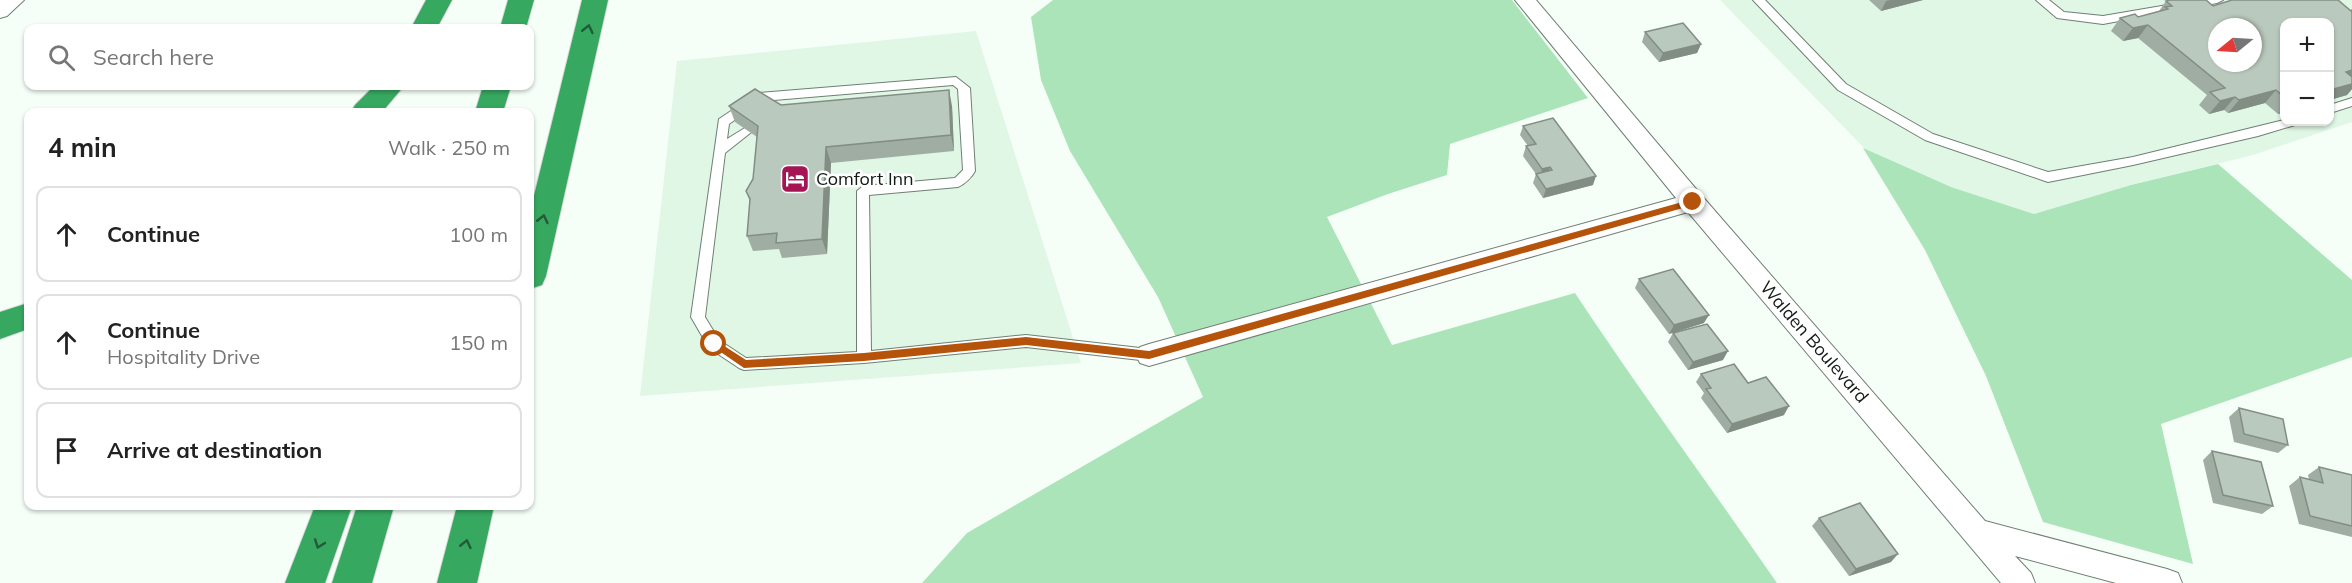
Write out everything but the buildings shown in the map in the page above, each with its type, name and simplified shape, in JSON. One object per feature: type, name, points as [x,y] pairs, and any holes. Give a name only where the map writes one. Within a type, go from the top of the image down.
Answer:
[{"type":"highway","points":[[426,24],[439,0]]},
{"type":"highway","points":[[514,24],[521,0]]},
{"type":"highway","points":[[534,259],[595,0]]},
{"type":"highway","points":[[368,108],[386,90]]},
{"type":"highway","points":[[490,108],[496,90]]},
{"type":"highway","points":[[0,326],[24,317]]},
{"type":"highway","points":[[305,583],[332,510]]},
{"type":"highway","points":[[352,583],[374,510]]},
{"type":"highway","points":[[457,583],[474,510]]},
{"type":"street","points":[[0,11],[14,0]]},
{"type":"street","name":"Walden Boulevard","points":[[1525,0],[1693,202],[2020,583]]},
{"type":"street","points":[[1149,355],[1693,202]]},
{"type":"street","points":[[1977,532],[2168,583]]},
{"type":"lane","points":[[1759,0],[1842,87],[1929,137],[2048,177],[2133,161],[2280,125]]},
{"type":"lane","points":[[2042,0],[2061,15],[2103,20],[2217,0]]},
{"type":"lane","points":[[864,357],[863,191],[958,182],[969,171],[964,88],[956,81],[758,98],[723,122],[698,317],[714,344],[744,364],[864,357],[1026,341],[1149,355]]},
{"type":"lane","points":[[782,107],[801,94]]},
{"type":"lane","points":[[2334,108],[2352,102]]},
{"type":"lane","points":[[721,150],[748,130]]},
{"type":"shaded area","points":[[1720,0],[2352,0],[2352,122],[2253,155],[2131,185],[2034,214],[1951,187],[1868,152]]},
{"type":"shaded area","points":[[976,31],[1081,363],[640,396],[677,61]]},
{"type":"green space","points":[[1053,0],[1512,0],[1588,98],[1450,144],[1447,175],[1327,217],[1392,345],[1575,293],[1777,583],[922,583],[967,533],[1203,397],[1158,297],[1070,151],[1041,80],[1031,17]]},
{"type":"green space","points":[[1863,148],[1951,187],[2034,214],[2131,185],[2218,164],[2352,280],[2352,357],[2161,424],[2193,564],[2043,522],[1986,376],[1925,250]]},
{"type":"place","name":"Comfort Inn","points":[[795,179]]},
{"type":"route","points":[[714,344],[744,364],[864,357],[1026,341],[1149,355],[1693,202]]}]
